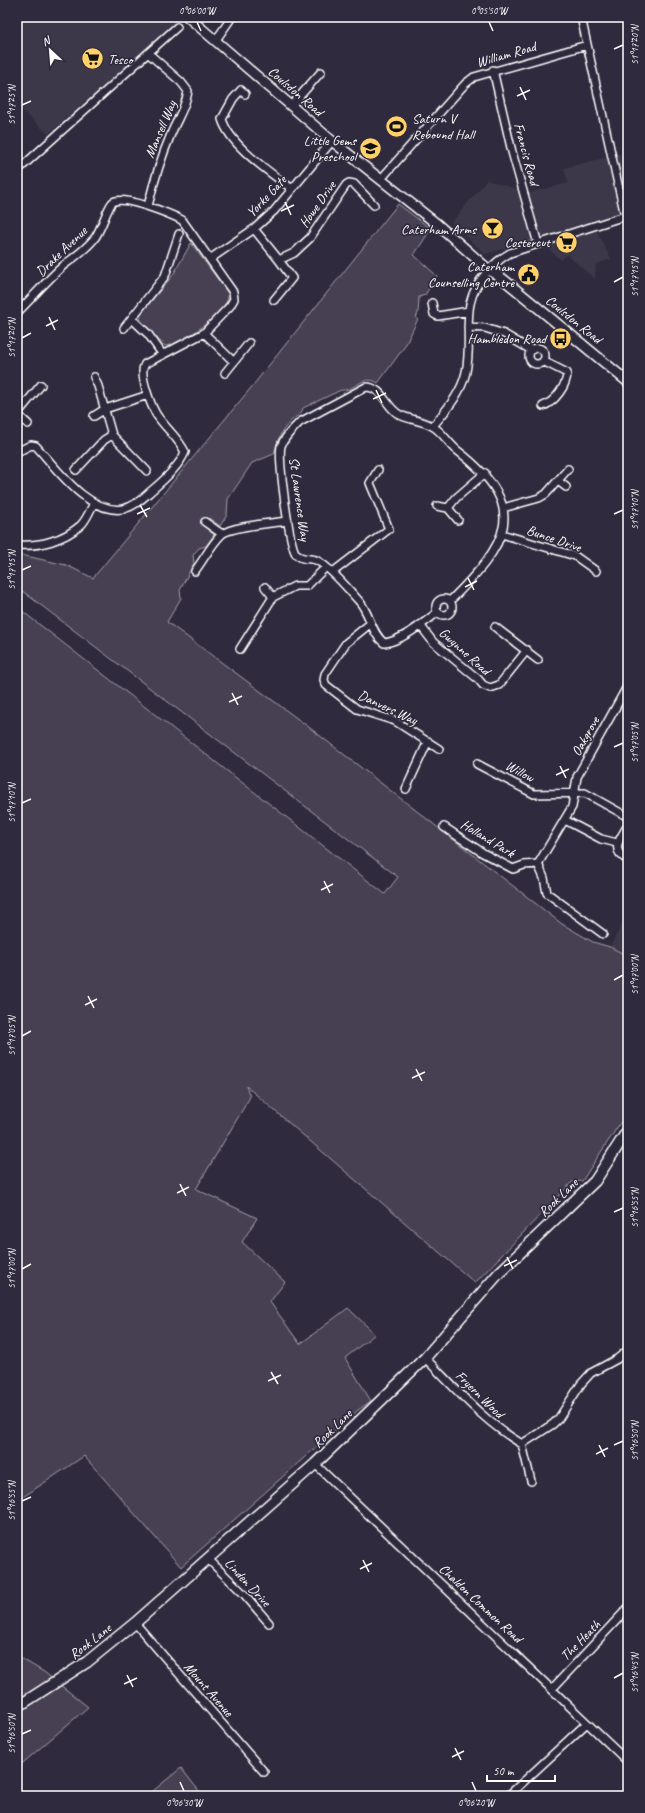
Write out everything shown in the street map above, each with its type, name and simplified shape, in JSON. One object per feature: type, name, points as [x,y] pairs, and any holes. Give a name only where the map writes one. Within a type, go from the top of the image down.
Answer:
[{"type":"main road","name":"Rook Lane","points":[[17,1708],[87,1662],[135,1623],[315,1464],[425,1358],[499,1273],[595,1181],[628,1130]]},
{"type":"street","name":"Coulsdon Road","points":[[188,17],[332,141],[437,224],[489,270],[503,279],[628,382]]},
{"type":"street","points":[[216,40],[232,17]]},
{"type":"street","points":[[433,426],[459,393],[466,371],[469,351],[469,311],[473,291],[500,258],[510,253],[627,216],[581,17]]},
{"type":"street","points":[[17,171],[177,27]]},
{"type":"street","name":"William Road","points":[[381,179],[465,84],[474,77],[493,70],[587,45]]},
{"type":"street","name":"Mansell Way","points":[[148,53],[181,82],[188,91],[186,102],[158,167],[148,206]]},
{"type":"street","name":"Francis Road","points":[[493,70],[512,152],[538,244]]},
{"type":"street","points":[[291,106],[321,72]]},
{"type":"street","points":[[245,94],[241,90],[233,100],[222,119],[225,128],[248,154],[292,189]]},
{"type":"street","name":"Yorke Gate","points":[[210,259],[254,229],[274,211],[332,141]]},
{"type":"street","name":"Howe Drive","points":[[279,260],[294,252],[310,238],[346,184],[354,184],[374,205]]},
{"type":"street","name":"Drake Avenue","points":[[17,313],[45,283],[86,249],[96,238],[104,224],[109,206],[112,202],[117,200],[148,206],[182,220],[233,292],[234,299],[230,306],[204,333]]},
{"type":"street","points":[[254,229],[292,278],[274,300]]},
{"type":"street","points":[[124,328],[165,276],[179,234]]},
{"type":"street","points":[[432,303],[432,310],[434,314],[438,316],[469,311]]},
{"type":"street","points":[[132,319],[148,334],[163,355]]},
{"type":"street","points":[[468,327],[485,328],[504,334],[531,350],[536,348],[541,349],[545,356],[543,361],[538,364],[532,362],[529,355],[531,350]]},
{"type":"street","points":[[17,452],[31,445],[36,446],[66,480],[94,503],[106,508],[123,509],[138,503],[159,484],[182,458],[185,452],[181,444],[156,414],[148,395],[142,368],[145,364],[204,333],[234,362]]},
{"type":"street","points":[[225,373],[249,343]]},
{"type":"street","points":[[543,361],[567,373],[567,379],[551,403],[543,406]]},
{"type":"street","points":[[94,377],[112,435],[147,471]]},
{"type":"street","points":[[28,424],[17,414],[41,385]]},
{"type":"street","name":"St Lawrence Way","points":[[438,612],[397,639],[384,643],[380,640],[361,602],[333,572],[312,558],[302,558],[295,552],[288,521],[280,459],[282,446],[300,422],[366,387],[373,387],[399,414],[433,426],[451,446],[485,473],[498,494],[503,508],[505,518],[502,534],[490,554],[475,574],[450,601]]},
{"type":"street","points":[[94,416],[105,409],[148,395]]},
{"type":"street","points":[[76,470],[104,440],[112,435]]},
{"type":"street","points":[[503,508],[539,498],[546,494],[568,469]]},
{"type":"street","points":[[333,572],[389,529],[370,483],[378,470]]},
{"type":"street","points":[[448,508],[456,498],[485,473]]},
{"type":"street","points":[[558,481],[566,487]]},
{"type":"street","points":[[17,545],[44,544],[66,536],[82,524],[94,503]]},
{"type":"street","points":[[437,506],[448,508],[458,520]]},
{"type":"street","points":[[195,571],[222,534],[230,530],[248,526],[288,521]]},
{"type":"street","points":[[206,522],[222,534]]},
{"type":"street","name":"Bunce Drive","points":[[502,534],[575,556],[596,571]]},
{"type":"street","points":[[240,649],[273,597],[295,586],[307,586],[326,567]]},
{"type":"street","points":[[265,587],[273,597]]},
{"type":"street","points":[[443,599],[450,601],[452,606],[450,613],[442,615],[438,612],[436,607],[438,602],[443,599]]},
{"type":"street","name":"Danvers Way","points":[[371,623],[346,643],[325,674],[324,680],[326,685],[357,709],[395,721],[439,749]]},
{"type":"street","name":"Gwynne Road","points":[[420,625],[433,642],[478,679],[483,685],[490,688],[499,685],[527,650]]},
{"type":"street","points":[[495,627],[527,650],[538,660]]},
{"type":"street","name":"Oakgrove","points":[[538,864],[572,807],[576,793],[577,777],[628,685]]},
{"type":"street","name":"Danvers Way","points":[[406,789],[428,742]]},
{"type":"street","name":"Willow","points":[[478,764],[534,794],[562,795],[576,793]]},
{"type":"street","points":[[576,793],[585,794],[628,817]]},
{"type":"street","points":[[565,820],[601,839],[617,843]]},
{"type":"street","points":[[628,825],[617,843],[618,852],[622,857],[628,860]]},
{"type":"street","name":"Holland Park","points":[[444,827],[482,853],[513,869],[524,865],[538,864]]},
{"type":"street","points":[[538,864],[544,878],[547,894],[603,934]]},
{"type":"street","points":[[531,1481],[522,1444],[553,1424],[559,1418],[581,1384],[591,1373],[617,1359],[628,1350]]},
{"type":"street","name":"Fryern Wood","points":[[425,1358],[485,1419],[504,1434],[522,1444]]},
{"type":"street","name":"Chaldon Common Road","points":[[315,1464],[628,1762]]},
{"type":"street","name":"Linden Drive","points":[[207,1558],[244,1594],[269,1624]]},
{"type":"street","name":"The Heath","points":[[552,1688],[628,1608]]},
{"type":"street","name":"Mount Avenue","points":[[135,1623],[264,1772]]},
{"type":"street","points":[[508,1796],[587,1723]]},
{"type":"shaded area","points":[[17,17],[176,17],[180,20],[48,134],[17,106]]},
{"type":"shaded area","points":[[628,152],[628,210],[592,221],[611,259],[596,264],[595,279],[567,255],[561,260],[546,247],[506,248],[485,254],[451,223],[487,180],[529,193],[568,183],[564,168]]},
{"type":"shaded area","points":[[398,204],[431,229],[414,255],[437,276],[425,295],[419,297],[418,313],[416,318],[418,319],[405,346],[378,383],[368,380],[363,381],[346,390],[341,390],[303,408],[301,413],[287,425],[278,441],[274,454],[252,463],[228,499],[227,515],[220,526],[209,518],[203,525],[214,535],[206,546],[199,548],[193,555],[194,563],[180,590],[181,598],[167,622],[310,728],[562,924],[593,942],[610,947],[628,956],[628,1111],[582,1181],[572,1182],[475,1283],[246,1086],[250,1097],[196,1189],[257,1218],[242,1242],[285,1282],[270,1302],[300,1344],[348,1308],[375,1334],[345,1358],[371,1401],[358,1410],[181,1567],[84,1456],[17,1501],[17,607],[385,894],[398,877],[17,587],[17,554],[66,565],[93,578],[250,389]]},
{"type":"shaded area","points":[[191,243],[228,293],[228,299],[224,306],[209,321],[191,335],[173,344],[165,346],[141,323],[140,315],[173,275]]},
{"type":"shaded area","points":[[628,912],[628,956],[610,947]]},
{"type":"shaded area","points":[[17,1656],[44,1672],[88,1707],[17,1768]]},
{"type":"shaded area","points":[[181,1768],[203,1796],[147,1796],[148,1795]]},
{"type":"place","name":"Tesco","points":[[93,59]]},
{"type":"place","name":"Saturn V Rebound Hall","points":[[397,126]]},
{"type":"place","name":"Little Gems Preschool","points":[[371,148]]},
{"type":"place","name":"Caterham Arms","points":[[492,229]]},
{"type":"place","name":"Costercut","points":[[566,242]]},
{"type":"place","name":"Caterham Counselling Centre","points":[[529,274]]},
{"type":"place","name":"Hambledon Road","points":[[561,338]]}]
